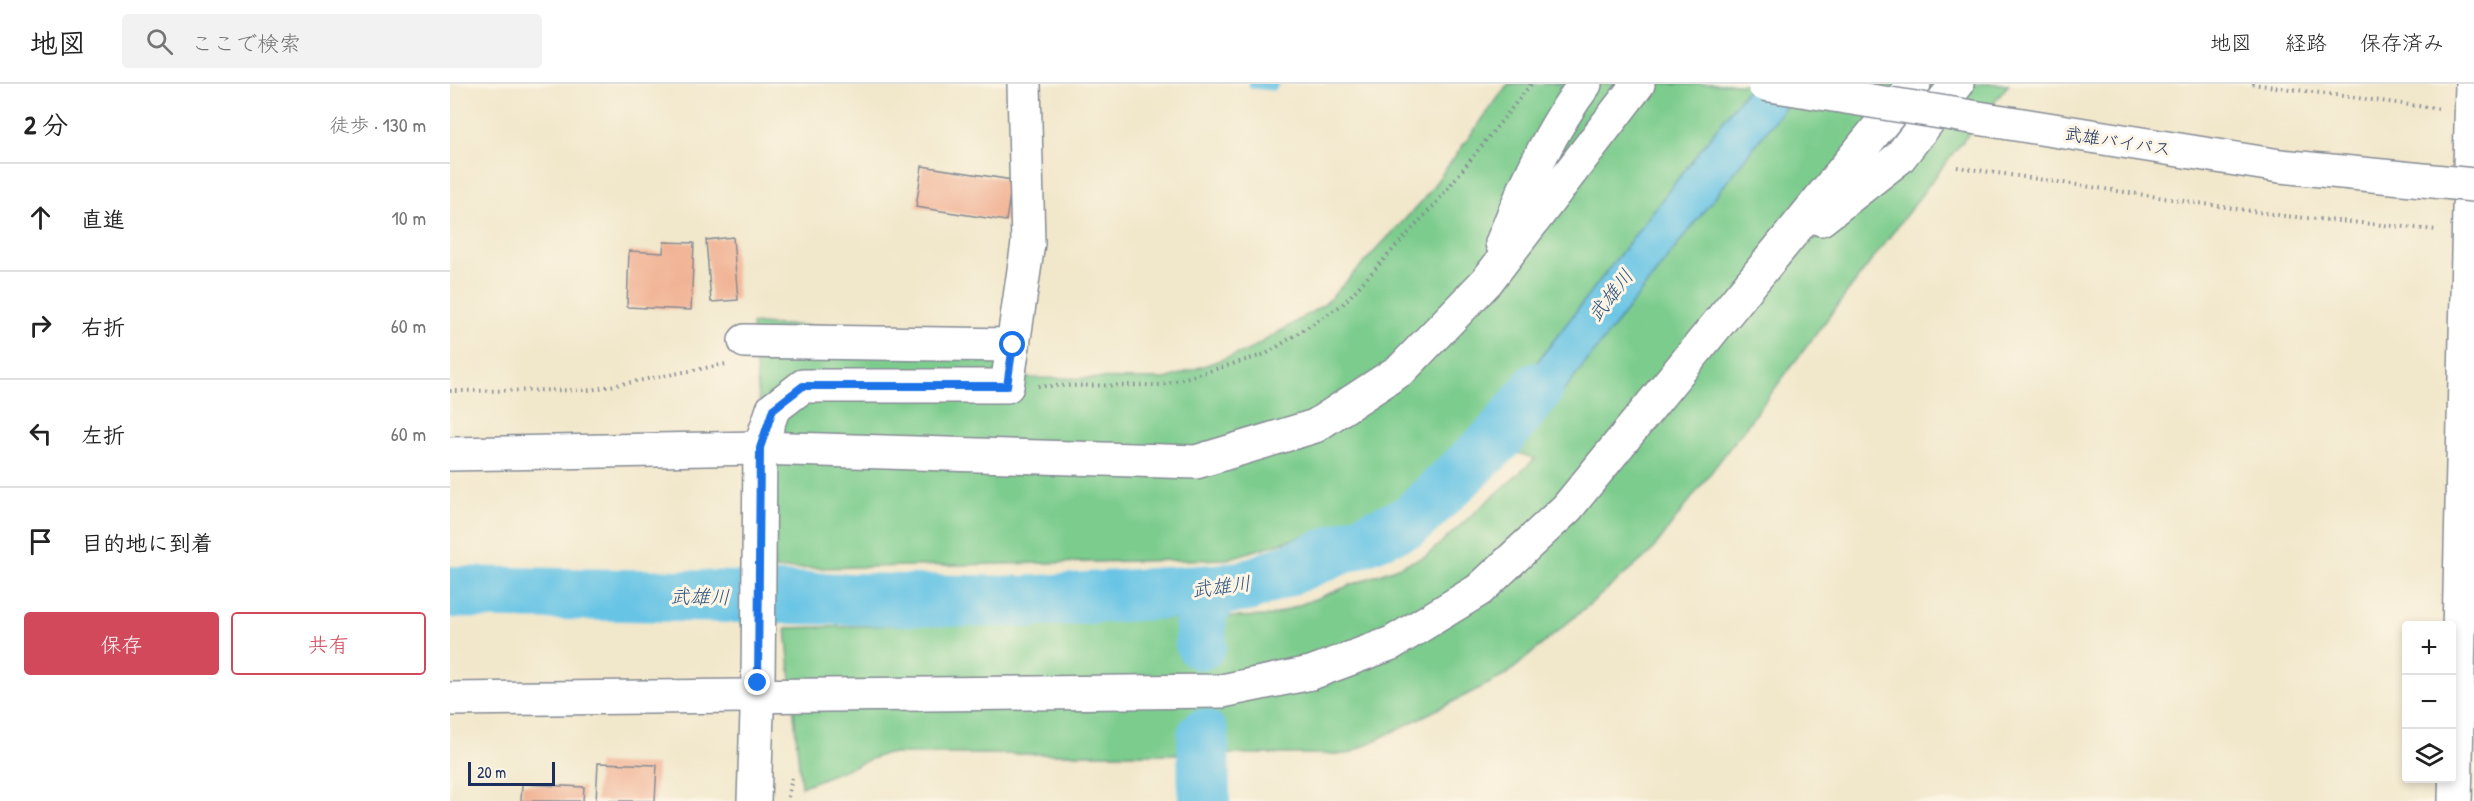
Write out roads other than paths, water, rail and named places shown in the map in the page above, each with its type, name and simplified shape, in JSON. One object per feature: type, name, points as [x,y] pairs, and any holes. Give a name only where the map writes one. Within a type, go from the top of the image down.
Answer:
[{"type":"main road","points":[[754,801],[760,456],[773,409],[803,386],[1007,386],[1028,243],[1024,84]]},
{"type":"main road","points":[[1487,281],[1521,196],[1573,99],[1585,84]]},
{"type":"main road","points":[[450,454],[1196,462],[1315,426],[1402,369],[1487,281],[1638,84]]},
{"type":"main road","name":"武雄バイパス","points":[[1764,84],[2280,166],[2474,185]]},
{"type":"main road","points":[[450,699],[757,689],[1222,691],[1311,673],[1392,643],[1479,591],[1567,508],[1914,84]]},
{"type":"main road","points":[[1780,248],[1899,158],[1957,84]]},
{"type":"main road","points":[[2455,801],[2472,99]]},
{"type":"main road","points":[[745,340],[1013,345]]},
{"type":"water","points":[[1751,84],[1803,84],[1516,452],[1478,439]]},
{"type":"waterway","points":[[1253,84],[1272,86],[1274,84]]},
{"type":"waterway","name":"武雄川","points":[[450,592],[1025,602],[1217,590],[1247,586],[1410,521],[1499,437],[1538,388]]},
{"type":"waterway","points":[[1201,644],[1200,612],[1217,590]]},
{"type":"waterway","points":[[1203,735],[1204,801]]}]
